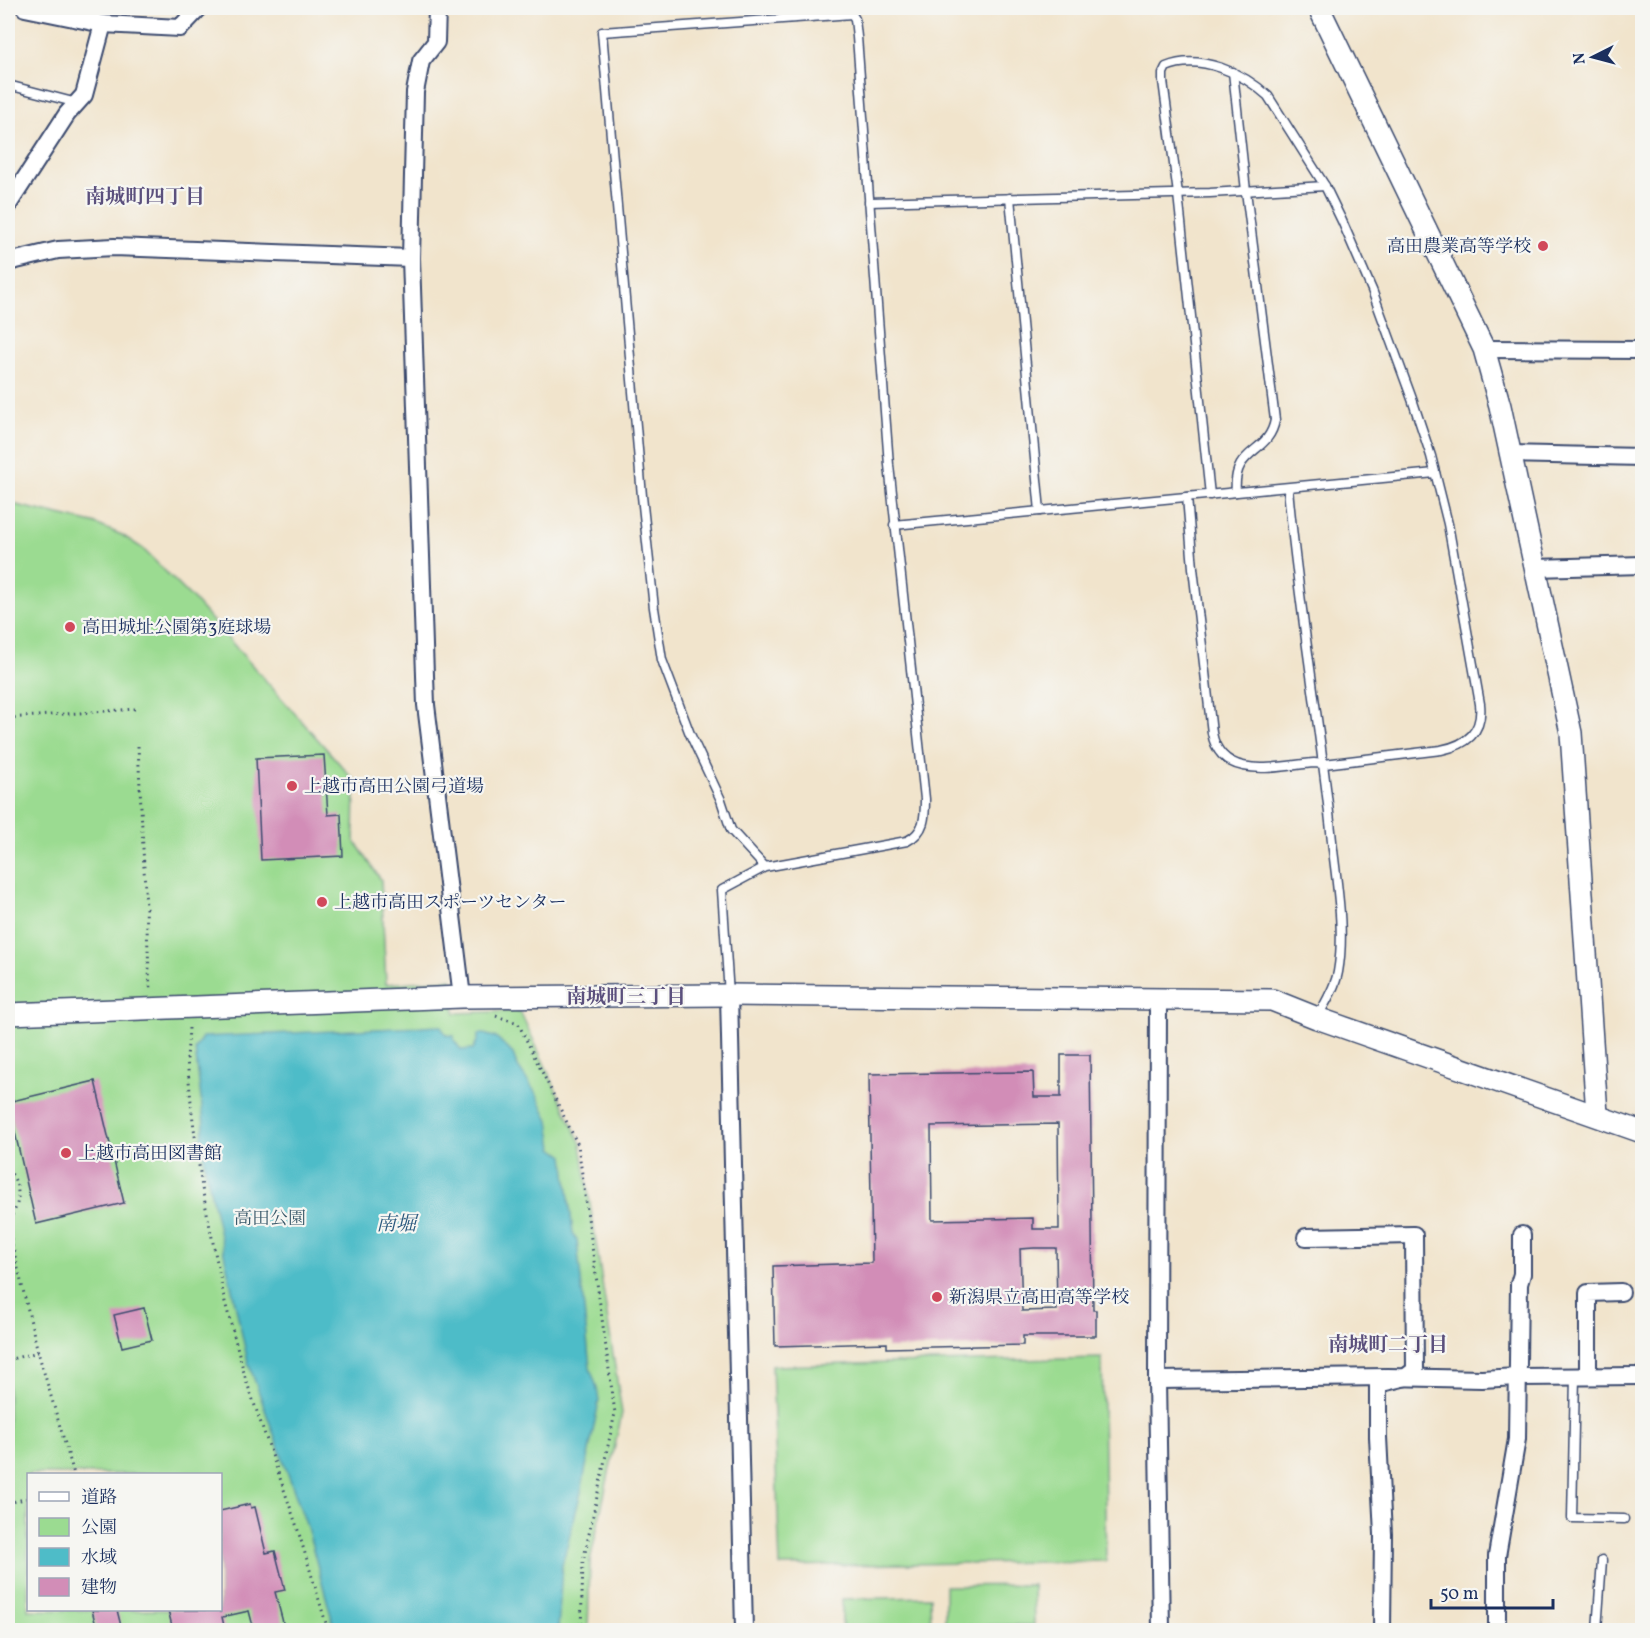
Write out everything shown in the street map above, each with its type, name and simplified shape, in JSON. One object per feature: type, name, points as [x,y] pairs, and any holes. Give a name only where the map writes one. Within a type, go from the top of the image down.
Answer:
[{"type":"street","points":[[25,8],[79,14],[103,24],[180,28],[199,8]]},
{"type":"street","points":[[437,8],[436,42],[421,61],[414,92],[411,258],[426,705],[462,997]]},
{"type":"street","points":[[1319,8],[1484,349],[1500,406],[1571,733],[1598,1114]]},
{"type":"street","points":[[8,206],[67,114],[84,95],[103,24]]},
{"type":"street","points":[[8,262],[58,250],[114,247],[411,258]]},
{"type":"street","points":[[1484,349],[1642,350]]},
{"type":"street","points":[[1511,454],[1642,457]]},
{"type":"street","points":[[1535,568],[1642,565]]},
{"type":"street","points":[[729,994],[744,1630]]},
{"type":"street","points":[[8,1014],[462,997],[729,994],[1272,1000],[1317,1018],[1598,1114],[1642,1132]]},
{"type":"street","points":[[1158,999],[1157,1380],[1161,1630]]},
{"type":"street","points":[[1306,1237],[1413,1235],[1415,1370],[1406,1377],[1378,1384],[1383,1534],[1382,1630]]},
{"type":"street","points":[[1497,1630],[1497,1556],[1517,1439],[1522,1235]]},
{"type":"street","points":[[1582,1376],[1588,1293],[1621,1293]]},
{"type":"street","points":[[1157,1380],[1642,1376]]},
{"type":"lane","points":[[729,994],[722,890],[765,867],[907,841],[917,835],[923,827],[925,798],[894,525],[857,37],[855,19],[852,14],[602,32],[642,496],[662,660],[690,734],[721,800],[731,830],[765,867]]},
{"type":"lane","points":[[1187,497],[1212,734],[1216,750],[1231,764],[1244,767],[1324,764],[1456,747],[1472,734],[1480,722],[1480,704],[1450,537],[1425,435],[1382,314],[1325,186],[1268,96],[1233,72],[1194,63],[1171,65],[1164,69],[1163,81],[1178,194],[1210,495]]},
{"type":"lane","points":[[1233,72],[1275,420],[1268,438],[1240,462],[1236,472],[1236,492]]},
{"type":"lane","points":[[8,85],[77,103]]},
{"type":"lane","points":[[869,202],[1178,194],[1325,186]]},
{"type":"lane","points":[[1010,198],[1040,511]]},
{"type":"lane","points":[[894,525],[1435,473]]},
{"type":"lane","points":[[1288,488],[1324,764],[1339,916],[1336,979],[1317,1018]]},
{"type":"lane","points":[[1582,1376],[1572,1518],[1624,1519]]},
{"type":"lane","points":[[1597,1630],[1602,1560]]},
{"type":"path","points":[[8,718],[135,710]]},
{"type":"path","points":[[138,746],[150,992]]},
{"type":"path","points":[[487,1013],[518,1023],[578,1145],[615,1413],[583,1562],[581,1630]]},
{"type":"path","points":[[189,1028],[187,1059],[192,1113],[202,1188],[225,1302],[246,1380],[297,1527],[327,1630]]},
{"type":"path","points":[[8,1169],[14,1176],[18,1194],[14,1211],[8,1220]]},
{"type":"path","points":[[8,1227],[38,1352],[74,1473]]},
{"type":"path","points":[[8,1360],[38,1352]]},
{"type":"path","points":[[8,1503],[27,1498]]},
{"type":"green space","name":"高田公園","points":[[8,503],[93,523],[122,535],[142,548],[194,600],[355,781],[354,840],[381,880],[386,984],[451,979],[455,1013],[520,1011],[581,1144],[622,1413],[590,1561],[588,1630],[8,1630]]},
{"type":"green space","points":[[1102,1358],[1106,1561],[780,1566],[772,1366]]},
{"type":"green space","points":[[1033,1585],[1034,1625],[945,1626],[945,1586]]},
{"type":"green space","points":[[930,1597],[931,1630],[842,1630],[842,1599]]},
{"type":"water","name":"南堀","points":[[441,1026],[446,1035],[454,1036],[461,1050],[473,1049],[478,1034],[484,1034],[497,1038],[513,1054],[549,1121],[553,1148],[564,1156],[573,1233],[577,1241],[590,1368],[599,1401],[581,1492],[562,1565],[558,1630],[335,1630],[307,1527],[248,1362],[205,1167],[202,1137],[204,1124],[195,1049],[202,1037]]},
{"type":"building","name":"上越市高田公園弓道場","points":[[324,755],[328,815],[341,814],[343,856],[261,860],[256,758]]},
{"type":"building","points":[[1061,1055],[1090,1055],[1093,1310],[1096,1310],[1096,1336],[1023,1336],[1023,1345],[887,1348],[887,1343],[775,1346],[773,1266],[872,1263],[869,1074],[1033,1072],[1034,1097],[1061,1097]],"holes":[[[1058,1124],[1059,1229],[1033,1229],[1033,1218],[932,1220],[931,1126]],[[1056,1248],[1057,1310],[1022,1311],[1020,1249]]]},
{"type":"building","name":"上越市高田図書館","points":[[95,1081],[124,1203],[36,1224],[8,1102]]},
{"type":"building","points":[[144,1308],[152,1340],[122,1347],[114,1315]]},
{"type":"building","points":[[250,1504],[251,1508],[255,1507],[266,1553],[275,1551],[285,1590],[275,1592],[285,1630],[254,1630],[249,1611],[222,1617],[225,1630],[173,1630],[168,1611],[222,1611],[222,1511]]},
{"type":"building","points":[[92,1611],[117,1611],[122,1630],[97,1630]]},
{"type":"place","name":"高田農業高等学校","points":[[1543,246]]},
{"type":"place","name":"高田城址公園第3庭球場","points":[[70,627]]},
{"type":"place","name":"上越市高田公園弓道場","points":[[292,786]]},
{"type":"place","name":"上越市高田スポーツセンター","points":[[322,902]]},
{"type":"place","name":"上越市高田図書館","points":[[66,1153]]},
{"type":"place","name":"新潟県立高田高等学校","points":[[937,1297]]},
{"type":"district","name":"南城町四丁目","points":[[145,196]]},
{"type":"district","name":"南城町三丁目","points":[[626,996]]},
{"type":"district","name":"南城町二丁目","points":[[1388,1344]]}]
